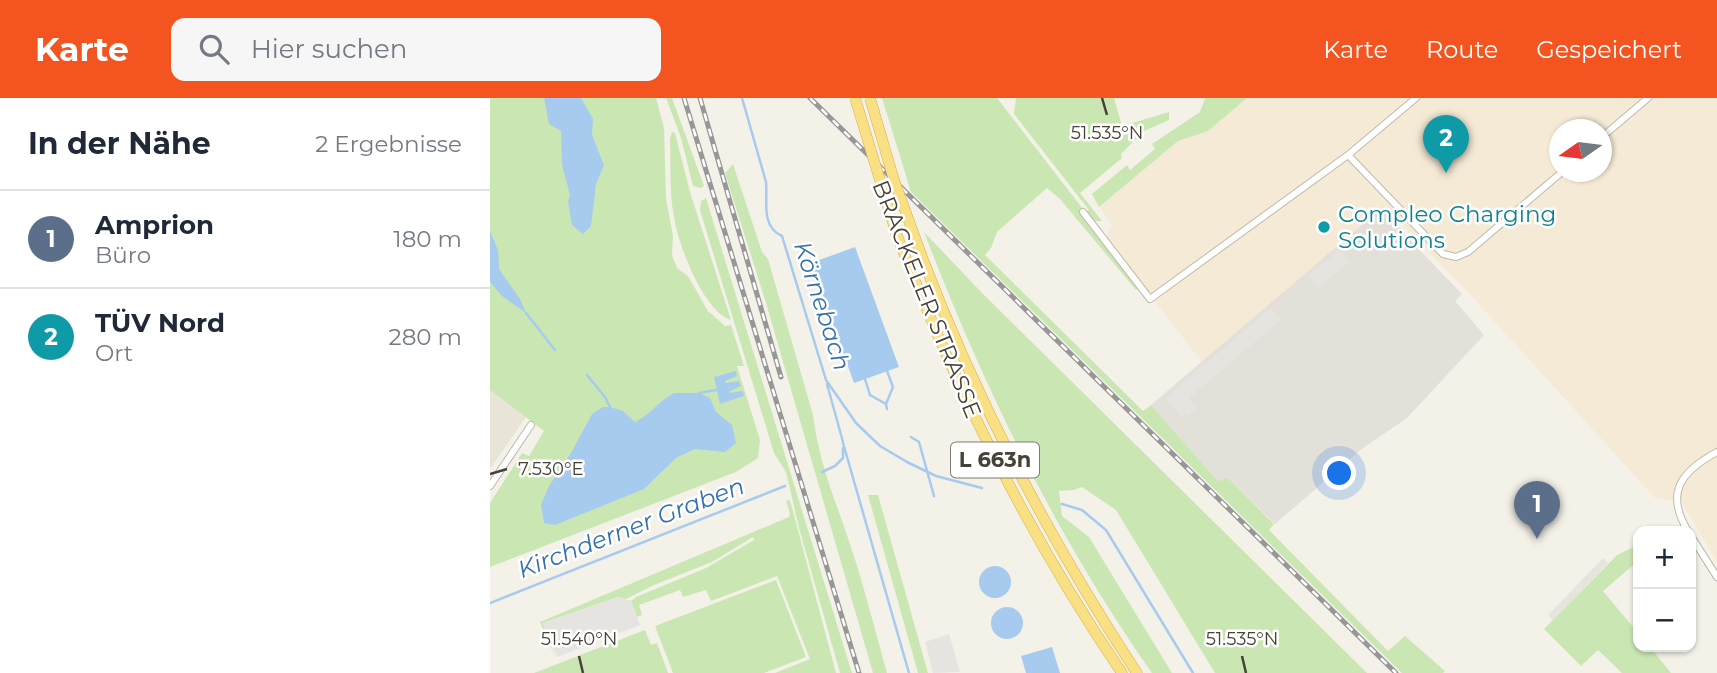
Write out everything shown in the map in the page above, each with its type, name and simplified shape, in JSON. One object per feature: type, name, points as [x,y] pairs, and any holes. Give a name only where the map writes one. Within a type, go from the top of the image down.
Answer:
[{"type":"highway","name":"BRACKELER STRASSE","points":[[855,98],[896,233],[935,330],[990,450],[1055,570],[1122,673]]},
{"type":"highway","name":"BRACKELER STRASSE","points":[[870,98],[894,180],[957,346],[999,435],[1061,552],[1137,673]]},
{"type":"highway","points":[[1117,642],[1143,673]]},
{"type":"street","points":[[1083,212],[1150,299],[1348,155],[1416,98]]},
{"type":"street","points":[[1612,128],[1648,98]]},
{"type":"street","points":[[1348,155],[1435,247],[1449,257],[1468,252],[1550,182]]},
{"type":"street","points":[[490,486],[531,425]]},
{"type":"street","points":[[1686,526],[1677,508],[1676,498],[1682,479],[1697,463],[1717,452]]},
{"type":"street","points":[[1696,544],[1717,578]]},
{"type":"shaded area","points":[[1247,98],[1717,98],[1717,562],[1681,502],[1654,497],[1467,291],[1384,207],[1202,362],[1106,238],[1112,224],[1099,207],[1178,141],[1208,131]]},
{"type":"shaded area","points":[[1383,207],[1410,240],[1462,294],[1455,301],[1484,335],[1407,418],[1363,448],[1275,524],[1227,477],[1218,481],[1151,405]]},
{"type":"shaded area","points":[[1339,250],[1349,262],[1318,288],[1308,276]]},
{"type":"shaded area","points":[[1271,308],[1281,320],[1189,398],[1197,408],[1181,417],[1165,398]]},
{"type":"shaded area","points":[[490,390],[526,417],[490,469]]},
{"type":"shaded area","points":[[1603,558],[1608,563],[1553,620],[1548,615]]},
{"type":"shaded area","points":[[618,597],[631,601],[640,625],[557,657],[543,623]]},
{"type":"shaded area","points":[[949,634],[960,672],[933,673],[925,642]]},
{"type":"green space","points":[[490,98],[656,98],[664,128],[666,199],[673,236],[672,255],[677,268],[688,276],[708,311],[725,326],[731,325],[744,366],[737,366],[760,440],[758,458],[736,472],[490,567],[490,503],[522,453],[529,456],[544,431],[490,390]]},
{"type":"green space","points":[[666,98],[672,98],[704,186],[701,188],[693,186],[681,138]]},
{"type":"green space","points":[[882,98],[997,98],[1083,209],[1079,213],[1138,289],[1136,290],[1060,199],[1047,188],[997,232],[985,255],[1143,411],[1151,405],[1218,481],[1227,477],[1274,524],[1269,530],[1388,651],[1405,636],[1445,671],[1443,673],[1402,673],[911,192]]},
{"type":"green space","points":[[1016,98],[1114,98],[1122,126],[1169,112],[1169,120],[1144,131],[1121,154],[1122,158],[1080,193],[1102,221],[1095,221],[1014,114]]},
{"type":"green space","points":[[1205,98],[1247,98],[1208,131],[1178,141],[1099,207],[1092,194],[1127,165],[1130,170],[1155,149],[1152,144],[1200,112]]},
{"type":"green space","points":[[672,132],[675,133],[690,192],[731,320],[711,304],[702,291],[686,259],[676,229],[671,198]]},
{"type":"green space","points":[[733,164],[762,252],[768,259],[813,415],[823,465],[855,560],[887,673],[873,673],[766,303],[725,173]]},
{"type":"green space","points":[[706,198],[852,673],[840,673],[786,472],[774,453],[700,210],[701,201]]},
{"type":"green space","points":[[924,232],[983,294],[1367,673],[1215,673],[1116,510],[1082,487],[1059,491],[1062,516],[1089,537],[1172,673],[1152,673],[1084,568],[1024,460],[971,347]]},
{"type":"green space","points":[[868,495],[878,495],[928,673],[918,673]]},
{"type":"green space","points":[[790,500],[836,673],[775,673],[810,659],[777,576],[711,601],[706,590],[683,597],[680,590],[639,605],[642,615],[637,617],[631,601],[636,597],[706,568],[754,540],[753,537],[712,562],[626,599],[618,597],[543,623],[555,657],[540,622],[789,517],[786,501]]},
{"type":"green space","points":[[1633,547],[1633,565],[1603,591],[1633,627],[1633,652],[1654,652],[1671,673],[1622,673],[1598,650],[1581,666],[1544,629],[1617,555]]},
{"type":"green space","points":[[776,580],[806,657],[764,673],[673,673],[655,626]]},
{"type":"green space","points":[[645,630],[651,645],[657,643],[668,673],[534,673]]},
{"type":"water","points":[[544,98],[581,98],[593,119],[592,135],[604,165],[596,184],[591,226],[583,234],[572,225],[568,202],[570,195],[562,165],[561,131],[549,124]]},
{"type":"water","points":[[490,231],[498,250],[499,269],[520,299],[526,313],[502,296],[490,282]]},
{"type":"water","points":[[855,247],[899,367],[854,383],[811,263]]},
{"type":"water","points":[[736,371],[737,376],[725,381],[739,381],[741,386],[730,393],[743,391],[744,396],[720,404],[714,377]]},
{"type":"water","points":[[674,393],[699,393],[710,398],[716,412],[732,425],[736,443],[725,452],[695,449],[676,458],[644,489],[555,525],[544,523],[541,505],[549,486],[592,414],[603,407],[610,407],[623,411],[635,422]]},
{"type":"water","points":[[995,566],[1007,570],[1011,582],[1007,594],[995,598],[983,594],[979,582],[983,570]]},
{"type":"water","points":[[1007,607],[1019,611],[1023,623],[1019,635],[1007,639],[995,635],[991,623],[995,611]]},
{"type":"water","points":[[1052,647],[1060,673],[1026,673],[1021,656]]},
{"type":"waterway","name":"Körnebach","points":[[742,98],[766,182],[766,212],[770,226],[782,236],[826,380],[856,423],[880,446],[936,476],[982,488]]},
{"type":"waterway","points":[[526,313],[555,350]]},
{"type":"waterway","points":[[887,371],[893,387],[886,404],[887,409]]},
{"type":"waterway","points":[[587,375],[610,407]]},
{"type":"waterway","points":[[865,379],[870,395],[886,404]]},
{"type":"waterway","name":"Kirchderner Graben","points":[[827,384],[843,442]]},
{"type":"waterway","points":[[699,393],[716,390]]},
{"type":"waterway","points":[[911,437],[919,442],[934,496]]},
{"type":"waterway","points":[[843,443],[909,673]]},
{"type":"waterway","name":"Kirchderner Graben","points":[[822,472],[835,466],[843,458],[843,448]]},
{"type":"waterway","name":"Kirchderner Graben","points":[[490,603],[785,486]]},
{"type":"waterway","name":"Körnebach","points":[[1062,504],[1082,510],[1106,530],[1193,673]]},
{"type":"railway","points":[[684,98],[859,673]]},
{"type":"railway","points":[[700,98],[781,377]]},
{"type":"railway","points":[[810,98],[1396,673]]},
{"type":"place","name":"TÜV Nord","points":[[1446,173]]},
{"type":"place","name":"Compleo Charging Solutions","points":[[1324,227]]},
{"type":"place","name":"Amprion","points":[[1537,539]]}]
